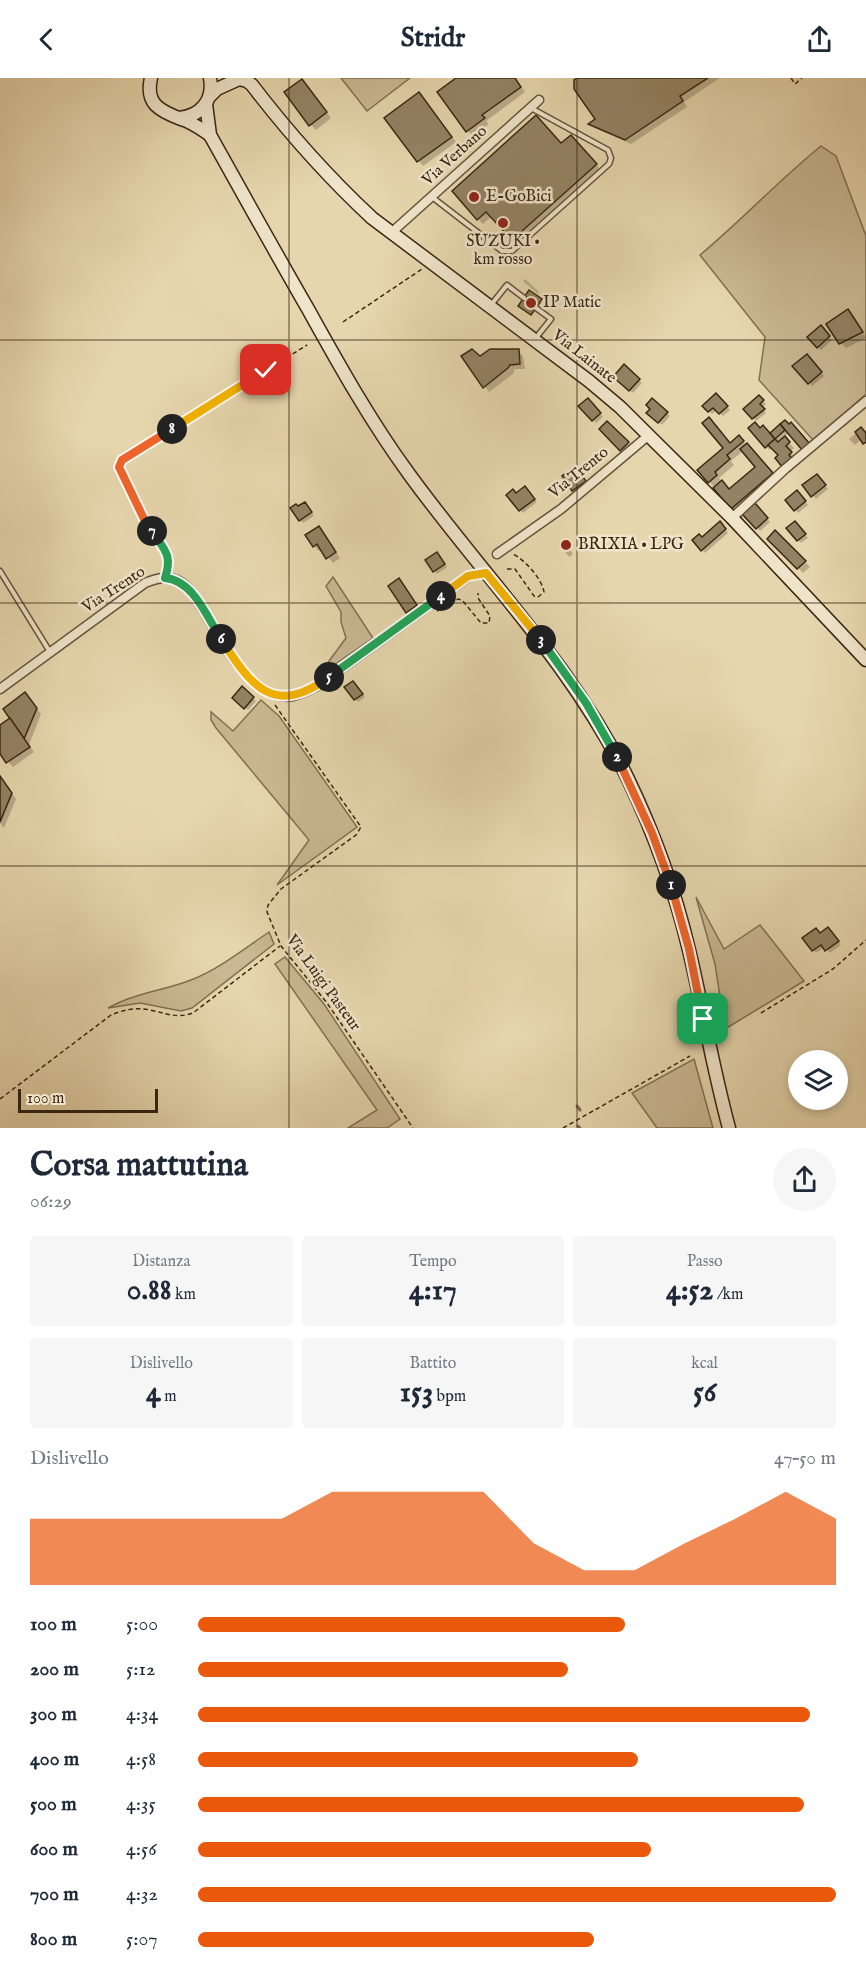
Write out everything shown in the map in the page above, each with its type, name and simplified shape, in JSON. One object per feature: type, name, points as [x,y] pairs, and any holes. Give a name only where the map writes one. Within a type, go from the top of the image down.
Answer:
[{"type":"main road","points":[[151,78],[149,90],[156,106],[162,112],[179,118],[210,135]]},
{"type":"main road","points":[[210,78],[208,100],[210,135],[323,336],[381,433],[409,474],[542,641],[586,703],[628,778],[652,833],[673,891],[689,949],[718,1090],[729,1128]]},
{"type":"main road","points":[[179,118],[195,114],[222,86],[237,78]]},
{"type":"main road","name":"Via Lainate","points":[[237,78],[252,85],[285,127],[352,200],[391,233],[589,381],[620,407],[732,518],[866,660]]},
{"type":"street","name":"Via Verbano","points":[[391,233],[538,100]]},
{"type":"street","points":[[732,518],[785,469],[866,401]]},
{"type":"street","name":"Via Trento","points":[[497,554],[561,509],[649,435]]},
{"type":"street","points":[[468,576],[475,559]]},
{"type":"street","points":[[268,693],[292,696],[319,685],[468,576],[486,573]]},
{"type":"street","name":"Via Trento","points":[[0,689],[145,583],[165,578],[179,581],[191,591],[243,671],[255,684],[268,693]]},
{"type":"lane","points":[[432,196],[502,251],[507,252],[512,251],[609,164],[608,150],[530,108]]},
{"type":"lane","points":[[490,306],[507,285],[524,298]]},
{"type":"lane","points":[[534,340],[551,320],[536,308]]},
{"type":"lane","points":[[0,571],[50,653]]},
{"type":"path","points":[[791,78],[795,84],[802,78]]},
{"type":"path","points":[[344,322],[431,263]]},
{"type":"path","points":[[165,578],[169,568],[167,551],[139,510],[119,467],[122,460],[308,345]]},
{"type":"path","points":[[507,547],[512,554],[521,558],[543,586],[544,592],[538,597],[534,596],[515,569],[507,569]]},
{"type":"path","points":[[429,605],[436,611],[454,599],[462,600],[481,623],[489,623],[490,616],[477,598],[478,593]]},
{"type":"path","name":"Via Luigi Pasteur","points":[[268,693],[362,826],[356,835],[273,896],[267,912],[281,946],[327,1003],[413,1128]]},
{"type":"path","points":[[761,1013],[833,969],[866,940]]},
{"type":"path","points":[[0,1099],[111,1015],[130,1009],[149,1010],[179,1017],[193,1013],[281,946]]},
{"type":"path","points":[[563,1128],[690,1056]]},
{"type":"shaded area","points":[[341,78],[410,78],[367,111]]},
{"type":"shaded area","points":[[821,146],[836,156],[866,236],[866,394],[814,441],[759,380],[765,337],[700,255]]},
{"type":"shaded area","points":[[333,577],[373,638],[318,676],[346,638],[341,622],[341,612],[326,586]]},
{"type":"shaded area","points":[[261,700],[279,716],[357,827],[277,885],[309,840],[211,720],[211,712],[233,731]]},
{"type":"shaded area","points":[[696,897],[724,949],[760,925],[804,981],[725,1029],[715,964]]},
{"type":"shaded area","points":[[269,932],[274,944],[192,1008],[181,1011],[140,1003],[108,1008],[201,975]]},
{"type":"shaded area","points":[[285,957],[324,1004],[400,1119],[387,1128],[348,1128],[377,1110],[275,964]]},
{"type":"shaded area","points":[[694,1059],[713,1128],[657,1128],[632,1093]]},
{"type":"building","points":[[456,78],[515,78],[521,87],[482,115],[485,118],[466,132],[437,92]]},
{"type":"building","points":[[577,78],[708,78],[680,96],[683,101],[625,140],[588,124],[595,119],[574,89],[574,80]]},
{"type":"building","points":[[302,79],[327,112],[309,126],[284,92]]},
{"type":"building","points":[[419,92],[452,137],[417,162],[384,118]]},
{"type":"building","points":[[536,115],[561,143],[571,135],[597,164],[512,240],[486,212],[477,220],[452,191]]},
{"type":"building","points":[[529,290],[542,299],[531,315],[518,306]]},
{"type":"building","points":[[848,309],[863,332],[839,344],[826,324]]},
{"type":"building","points":[[821,325],[830,336],[817,348],[807,337]]},
{"type":"building","points":[[472,349],[480,356],[490,349],[519,349],[520,364],[510,365],[483,388],[461,356]]},
{"type":"building","points":[[807,354],[822,372],[808,384],[792,366]]},
{"type":"building","points":[[624,364],[640,379],[629,391],[613,377]]},
{"type":"building","points":[[716,393],[728,406],[719,414],[713,408],[708,412],[702,406]]},
{"type":"building","points":[[759,395],[764,400],[760,404],[765,409],[752,419],[743,409]]},
{"type":"building","points":[[588,398],[601,413],[592,421],[578,406]]},
{"type":"building","points":[[652,398],[668,412],[658,423],[646,413],[650,409],[646,405]]},
{"type":"building","points":[[709,417],[730,443],[739,435],[744,441],[727,455],[730,459],[715,472],[717,475],[708,483],[697,470],[723,448],[702,423]]},
{"type":"building","points":[[785,420],[789,424],[791,422],[810,444],[803,451],[780,424]]},
{"type":"building","points":[[607,421],[629,442],[620,451],[599,429]]},
{"type":"building","points":[[755,422],[760,428],[763,425],[775,439],[765,448],[748,428]]},
{"type":"building","points":[[780,424],[785,430],[775,439],[770,433]]},
{"type":"building","points":[[861,427],[866,433],[866,442],[863,444],[855,432]]},
{"type":"building","points":[[785,436],[790,442],[786,446],[792,452],[789,455],[793,460],[783,468],[775,458],[778,455],[768,445],[775,439],[778,442]]},
{"type":"building","points":[[747,443],[773,473],[731,509],[713,488],[722,480],[729,489],[755,467],[740,449]]},
{"type":"building","points":[[575,466],[586,481],[572,491],[562,476]]},
{"type":"building","points":[[817,474],[826,485],[811,497],[802,485]]},
{"type":"building","points":[[525,486],[535,499],[519,511],[506,495],[513,489],[516,493]]},
{"type":"building","points":[[797,490],[806,501],[794,511],[785,500]]},
{"type":"building","points":[[305,502],[312,512],[299,521],[290,508]]},
{"type":"building","points":[[755,503],[768,518],[756,529],[742,514]]},
{"type":"building","points":[[720,521],[726,529],[701,551],[692,540],[699,534],[702,537]]},
{"type":"building","points":[[795,521],[806,534],[797,541],[786,528]]},
{"type":"building","points":[[319,526],[336,552],[326,559],[317,544],[313,547],[305,535]]},
{"type":"building","points":[[775,530],[806,561],[797,569],[767,539]]},
{"type":"building","points":[[437,552],[445,564],[433,572],[425,560]]},
{"type":"building","points":[[399,578],[417,605],[406,613],[388,586]]},
{"type":"building","points":[[353,681],[363,694],[354,700],[344,687]]},
{"type":"building","points":[[242,686],[254,697],[244,709],[232,698]]},
{"type":"building","points":[[25,692],[37,708],[24,739],[3,709]]},
{"type":"building","points":[[10,718],[30,747],[6,763],[0,754],[0,725]]},
{"type":"building","points":[[0,776],[12,793],[0,822]]},
{"type":"building","points":[[828,927],[839,941],[825,951],[821,945],[812,951],[802,938],[816,928],[820,933]]},
{"type":"waterway","points":[[577,1106],[580,1110]]},
{"type":"place","name":"E-GoBici","points":[[474,197]]},
{"type":"place","name":"SUZUKI • km rosso","points":[[503,223]]},
{"type":"place","name":"IP Matic","points":[[531,303]]},
{"type":"place","name":"BRIXIA • LPG","points":[[566,545]]},
{"type":"route","points":[[266,370],[122,460],[119,467],[129,491],[144,519],[167,551],[169,568],[165,578],[179,581],[191,591],[230,653],[255,684],[268,693],[292,696],[319,685],[468,576],[486,573],[565,672],[586,703],[628,778],[652,833],[673,891],[689,949],[703,1019]]}]
